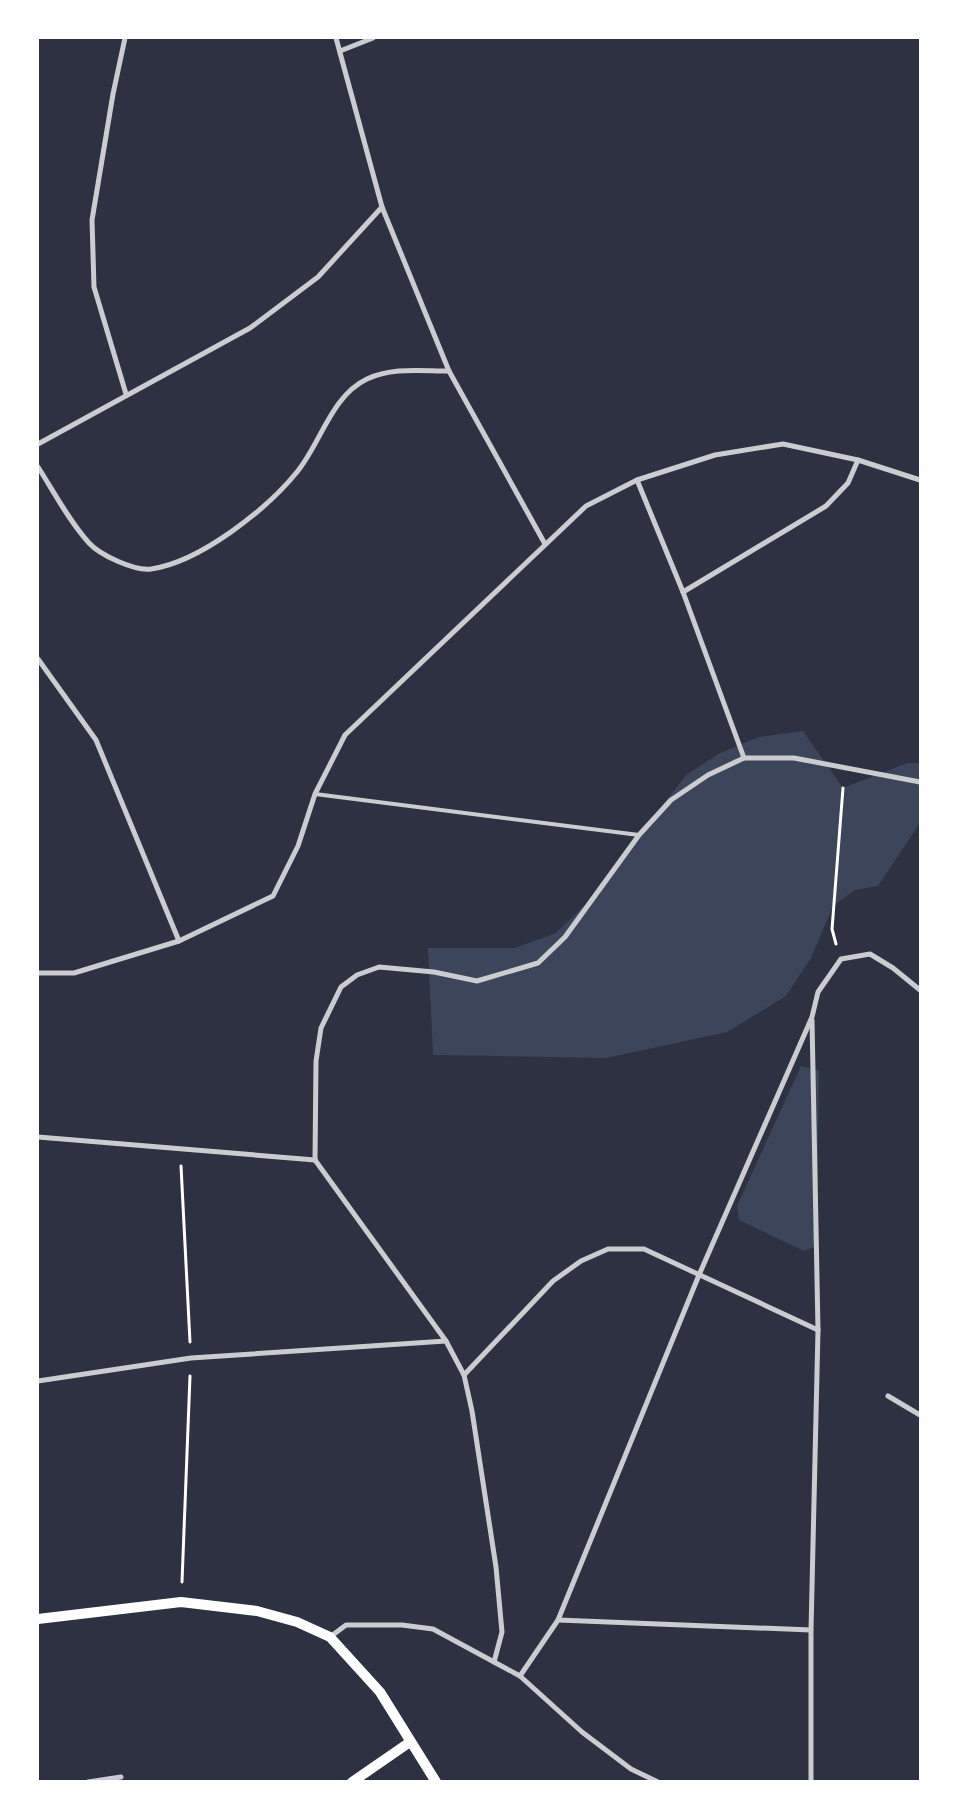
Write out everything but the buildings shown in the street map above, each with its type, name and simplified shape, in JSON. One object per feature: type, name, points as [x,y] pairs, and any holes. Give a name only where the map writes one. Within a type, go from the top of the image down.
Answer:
[{"type":"main road","points":[[38,1619],[181,1602],[257,1611],[297,1622],[330,1637],[380,1692],[436,1782]]},
{"type":"main road","points":[[352,1782],[410,1742]]},
{"type":"street","points":[[125,38],[113,94],[92,220],[94,287],[126,394]]},
{"type":"street","points":[[336,38],[382,207],[449,372],[545,544]]},
{"type":"street","points":[[340,51],[373,38]]},
{"type":"street","points":[[38,444],[126,394],[250,328],[318,277],[382,207]]},
{"type":"street","points":[[38,468],[90,544],[123,564],[149,570],[183,560],[244,524],[298,472],[347,394],[366,379],[390,371],[449,372]]},
{"type":"street","points":[[38,973],[74,973],[179,941],[273,896],[298,846],[315,794],[345,735],[586,506],[637,480],[715,455],[783,444],[858,460],[920,480]]},
{"type":"street","points":[[683,592],[826,506],[848,483],[858,460]]},
{"type":"street","points":[[637,480],[683,592],[744,758]]},
{"type":"street","points":[[38,659],[96,740],[179,941]]},
{"type":"street","points":[[494,1662],[502,1632],[496,1567],[472,1411],[464,1375],[446,1341],[315,1160],[316,1061],[321,1028],[341,987],[357,975],[379,966],[434,972],[477,981],[538,963],[565,937],[639,835],[671,800],[708,775],[744,758],[794,758],[920,782]]},
{"type":"street","points":[[520,1676],[558,1620],[699,1275],[812,1017],[818,992],[841,960],[870,954],[893,968],[920,990]]},
{"type":"street","points":[[811,1782],[811,1630],[818,1330],[812,1017]]},
{"type":"street","points":[[38,1137],[315,1160]]},
{"type":"street","points":[[464,1375],[554,1281],[581,1261],[608,1249],[644,1249],[818,1330]]},
{"type":"street","points":[[38,1381],[191,1358],[446,1341]]},
{"type":"street","points":[[888,1396],[920,1416]]},
{"type":"street","points":[[558,1620],[811,1630]]},
{"type":"street","points":[[330,1637],[346,1626],[402,1625],[434,1629],[520,1676],[582,1732],[631,1769],[658,1782]]},
{"type":"street","points":[[88,1782],[121,1777]]},
{"type":"lane","points":[[315,794],[639,835]]},
{"type":"path","points":[[841,960],[832,928],[843,788]]},
{"type":"shaded area","points":[[803,731],[843,788],[907,763],[920,763],[920,823],[878,886],[855,890],[833,906],[811,958],[786,996],[727,1032],[606,1058],[433,1055],[428,948],[515,948],[556,933],[589,901],[686,775],[720,753],[759,737]]},
{"type":"shaded area","points":[[801,1066],[819,1070],[817,1246],[804,1251],[739,1220],[737,1206]]}]
